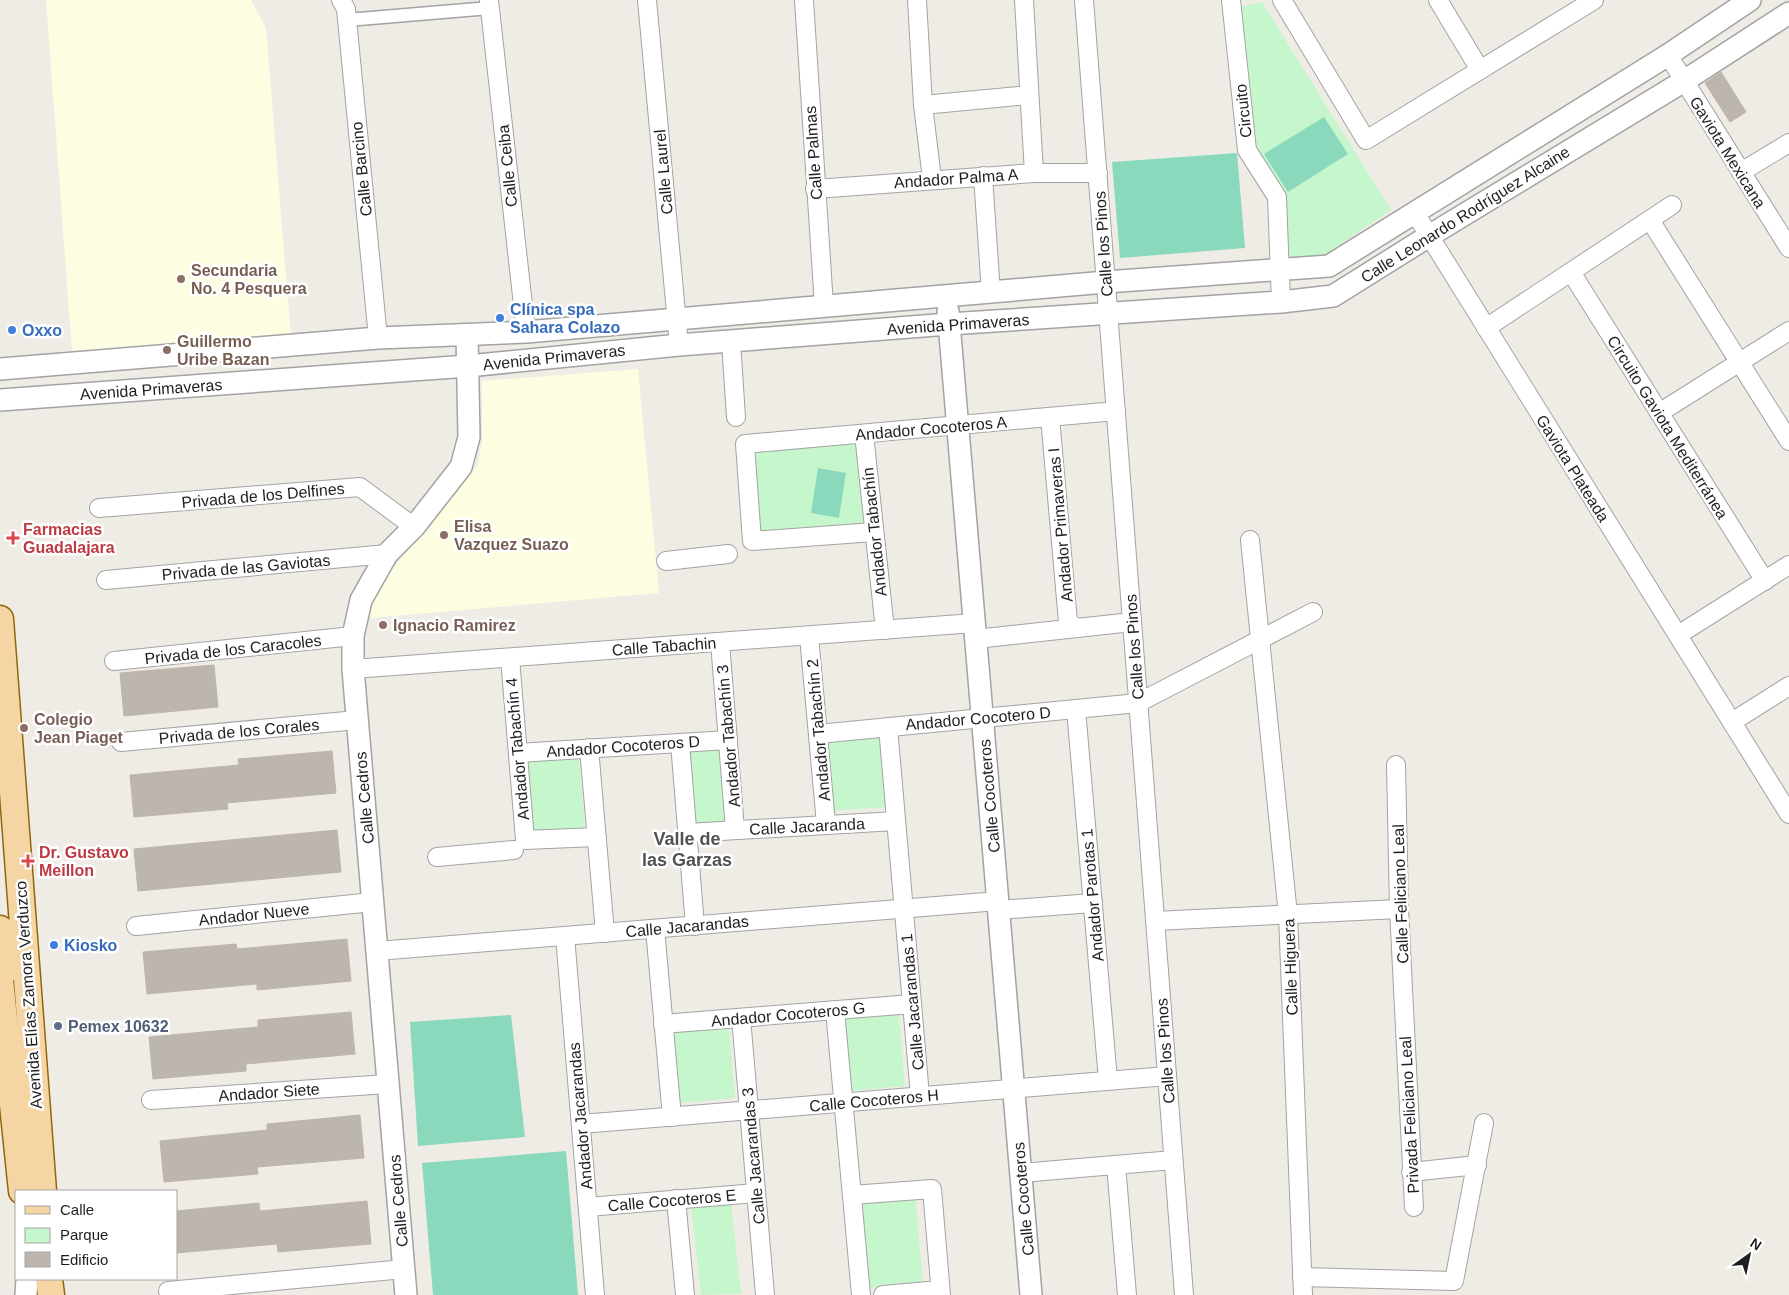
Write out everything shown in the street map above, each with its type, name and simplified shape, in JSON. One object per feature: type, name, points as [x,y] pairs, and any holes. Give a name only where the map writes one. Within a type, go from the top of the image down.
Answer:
[{"type":"main road","name":"Avenida Elías Zamora Verduzco","points":[[0,619],[43,1190]]},
{"type":"main road","points":[[0,929],[8,937],[18,1018],[31,1031]]},
{"type":"main road","name":"Avenida Elías Zamora Verduzco","points":[[0,980],[22,1190]]},
{"type":"main road","points":[[31,1280],[32,1295]]},
{"type":"main road","points":[[49,1280],[51,1295]]},
{"type":"street","name":"Calle Barcino","points":[[341,0],[346,9],[378,338]]},
{"type":"street","name":"Calle Laurel","points":[[647,0],[679,345]]},
{"type":"street","name":"Calle Palmas","points":[[804,0],[824,306]]},
{"type":"street","points":[[916,0],[932,179]]},
{"type":"street","points":[[1024,0],[1034,173]]},
{"type":"street","name":"Calle los Pinos","points":[[1084,0],[1184,1295]]},
{"type":"street","name":"Circuito","points":[[1231,0],[1247,150],[1277,197],[1281,302]]},
{"type":"street","points":[[1282,0],[1366,140],[1594,0]]},
{"type":"street","points":[[1438,0],[1480,70]]},
{"type":"street","name":"Calle Leonardo Rodríguez Alcaine","points":[[1106,282],[1329,266],[1668,55],[1750,0]]},
{"type":"street","points":[[347,20],[489,4]]},
{"type":"street","name":"Calle Ceiba","points":[[489,4],[526,332]]},
{"type":"street","name":"Calle Leonardo Rodríguez Alcaine","points":[[1108,313],[1281,302],[1333,296],[1684,81],[1789,13]]},
{"type":"street","name":"Gaviota Mexicana","points":[[1668,55],[1789,248]]},
{"type":"street","points":[[924,105],[1029,95]]},
{"type":"street","points":[[1741,172],[1789,143]]},
{"type":"street","name":"Andador Palma A","points":[[815,189],[1034,173],[1098,173]]},
{"type":"street","points":[[983,176],[991,293]]},
{"type":"street","points":[[1486,328],[1672,205]]},
{"type":"street","name":"Gaviota Plateada","points":[[1415,213],[1789,814]]},
{"type":"street","points":[[1650,220],[1789,441]]},
{"type":"street","name":"Circuito Gaviota Mediterránea","points":[[1571,272],[1765,581]]},
{"type":"street","name":"Avenida Primaveras","points":[[0,369],[378,338],[526,332],[1106,282]]},
{"type":"street","name":"Calle Cocoteros","points":[[947,296],[1031,1295]]},
{"type":"street","name":"Avenida Primaveras","points":[[0,400],[468,366],[679,345],[1108,313]]},
{"type":"street","points":[[1659,413],[1789,330]]},
{"type":"street","name":"Calle Cedros","points":[[406,1295],[353,670],[353,636],[361,600],[386,554],[414,527],[461,467],[469,437],[467,335]]},
{"type":"street","points":[[731,342],[736,417]]},
{"type":"street","name":"Andador Cocoteros A","points":[[874,532],[752,541],[745,444],[1116,412]]},
{"type":"street","name":"Andador Primaveras I","points":[[1050,417],[1068,622],[1077,628]]},
{"type":"street","name":"Andador Tabachín","points":[[864,434],[885,630]]},
{"type":"street","name":"Privada de los Delfines","points":[[99,508],[360,487],[414,527]]},
{"type":"street","name":"Calle Higuera","points":[[1250,540],[1288,915],[1303,1295]]},
{"type":"street","name":"Privada de las Gaviotas","points":[[106,580],[386,554]]},
{"type":"street","points":[[666,561],[728,554]]},
{"type":"street","points":[[1678,635],[1789,566]]},
{"type":"street","points":[[1138,703],[1313,612]]},
{"type":"street","name":"Calle Tabachin","points":[[353,670],[885,630],[975,631],[1077,628],[1132,622]]},
{"type":"street","name":"Privada de los Caracoles","points":[[114,661],[353,636]]},
{"type":"street","name":"Andador Tabachín 2","points":[[809,636],[826,824]]},
{"type":"street","name":"Andador Tabachín 3","points":[[720,642],[735,830]]},
{"type":"street","name":"Andador Tabachín 4","points":[[510,658],[518,753],[520,845]]},
{"type":"street","points":[[1732,722],[1789,686]]},
{"type":"street","name":"Andador Cocotero D","points":[[818,734],[1138,703]]},
{"type":"street","name":"Andador Parotas 1","points":[[1076,709],[1108,1080]]},
{"type":"street","name":"Privada de los Corales","points":[[121,742],[358,720]]},
{"type":"street","points":[[888,727],[903,909]]},
{"type":"street","name":"Andador Cocoteros D","points":[[518,753],[728,740]]},
{"type":"street","points":[[680,743],[695,926]]},
{"type":"street","points":[[589,748],[605,933]]},
{"type":"street","name":"Calle Feliciano Leal","points":[[1396,765],[1399,909],[1405,1023]]},
{"type":"street","name":"Calle Jacaranda","points":[[687,832],[896,820]]},
{"type":"street","points":[[437,857],[520,845],[597,837]]},
{"type":"street","name":"Andador Nueve","points":[[136,926],[373,902]]},
{"type":"street","name":"Calle Jacarandas","points":[[377,951],[903,909],[1093,903]]},
{"type":"street","name":"Calle Jacarandas 1","points":[[903,909],[920,1096]]},
{"type":"street","points":[[1155,921],[1399,909]]},
{"type":"street","points":[[655,929],[672,1116]]},
{"type":"street","name":"Andador Jacarandas","points":[[565,936],[595,1295]]},
{"type":"street","name":"Andador Cocoteros G","points":[[664,1024],[912,1004]]},
{"type":"street","points":[[836,1010],[861,1295]]},
{"type":"street","name":"Calle Jacarandas 3","points":[[741,1018],[765,1295]]},
{"type":"street","name":"Privada Feliciano Leal","points":[[1405,1023],[1414,1207]]},
{"type":"street","name":"Calle Cocoteros H","points":[[580,1124],[1167,1076]]},
{"type":"street","name":"Andador Siete","points":[[151,1100],[388,1084]]},
{"type":"street","points":[[1302,1277],[1454,1282],[1484,1123]]},
{"type":"street","points":[[1021,1173],[1173,1160]]},
{"type":"street","points":[[1116,1165],[1127,1295]]},
{"type":"street","points":[[1411,1172],[1477,1165]]},
{"type":"street","points":[[852,1195],[932,1189],[941,1293],[882,1295]]},
{"type":"street","name":"Calle Cocoteros E","points":[[588,1207],[756,1193]]},
{"type":"street","points":[[676,1199],[685,1295]]},
{"type":"street","points":[[168,1291],[404,1270]]},
{"type":"street","points":[[26,1295],[27,1280]]},
{"type":"street","points":[[53,1280],[57,1295]]},
{"type":"shaded area","points":[[46,0],[251,0],[266,28],[291,337],[72,352]]},
{"type":"shaded area","points":[[638,369],[659,593],[371,618],[372,605],[381,583],[478,465],[482,441],[482,381]]},
{"type":"green space","points":[[1262,2],[1391,210],[1324,255],[1288,259],[1287,198],[1255,151],[1239,7]]},
{"type":"green space","points":[[1324,117],[1348,154],[1288,192],[1264,154]]},
{"type":"green space","points":[[1237,153],[1245,248],[1120,258],[1112,162]]},
{"type":"green space","points":[[858,440],[865,524],[759,531],[753,447]]},
{"type":"green space","points":[[818,468],[846,473],[839,518],[811,513]]},
{"type":"green space","points":[[881,734],[887,807],[832,811],[826,739]]},
{"type":"green space","points":[[722,744],[728,821],[692,824],[686,747]]},
{"type":"green space","points":[[579,756],[585,828],[530,832],[524,760]]},
{"type":"green space","points":[[899,1014],[905,1086],[851,1091],[845,1018]]},
{"type":"green space","points":[[511,1015],[525,1137],[418,1146],[410,1022]]},
{"type":"green space","points":[[729,1026],[735,1098],[680,1103],[674,1030]]},
{"type":"green space","points":[[566,1151],[578,1295],[433,1295],[422,1163]]},
{"type":"green space","points":[[915,1194],[923,1284],[868,1289],[860,1199]]},
{"type":"green space","points":[[731,1203],[741,1294],[701,1295],[691,1207]]},
{"type":"building","points":[[1721,72],[1746,112],[1730,122],[1705,83]]},
{"type":"building","points":[[214,665],[218,707],[124,716],[120,673]]},
{"type":"building","points":[[332,751],[336,793],[227,803],[228,809],[134,817],[130,775],[239,765],[238,759]]},
{"type":"building","points":[[337,830],[341,872],[138,891],[134,849]]},
{"type":"building","points":[[347,939],[351,981],[257,990],[257,984],[147,994],[143,952],[236,944],[237,949]]},
{"type":"building","points":[[351,1012],[355,1054],[246,1064],[246,1071],[153,1079],[149,1037],[258,1027],[258,1020]]},
{"type":"building","points":[[360,1115],[364,1158],[257,1167],[258,1174],[164,1182],[160,1141],[267,1130],[267,1124]]},
{"type":"building","points":[[367,1201],[371,1244],[278,1252],[277,1244],[178,1253],[178,1211],[259,1203],[260,1211]]},
{"type":"place","name":"Secundaria No. 4 Pesquera","points":[[181,279]]},
{"type":"place","name":"Clínica spa Sahara Colazo","points":[[500,318]]},
{"type":"place","name":"Oxxo","points":[[12,330]]},
{"type":"place","name":"Guillermo Uribe Bazan","points":[[167,350]]},
{"type":"place","name":"Elisa Vazquez Suazo","points":[[444,535]]},
{"type":"place","name":"Farmacias Guadalajara","points":[[13,538]]},
{"type":"place","name":"Ignacio Ramirez","points":[[383,625]]},
{"type":"place","name":"Colegio Jean Piaget","points":[[24,728]]},
{"type":"place","name":"Dr. Gustavo Meillon","points":[[28,861]]},
{"type":"place","name":"Kiosko","points":[[54,945]]},
{"type":"place","name":"Pemex 10632","points":[[58,1026]]},
{"type":"district","name":"Valle de las Garzas","points":[[687,850]]}]
